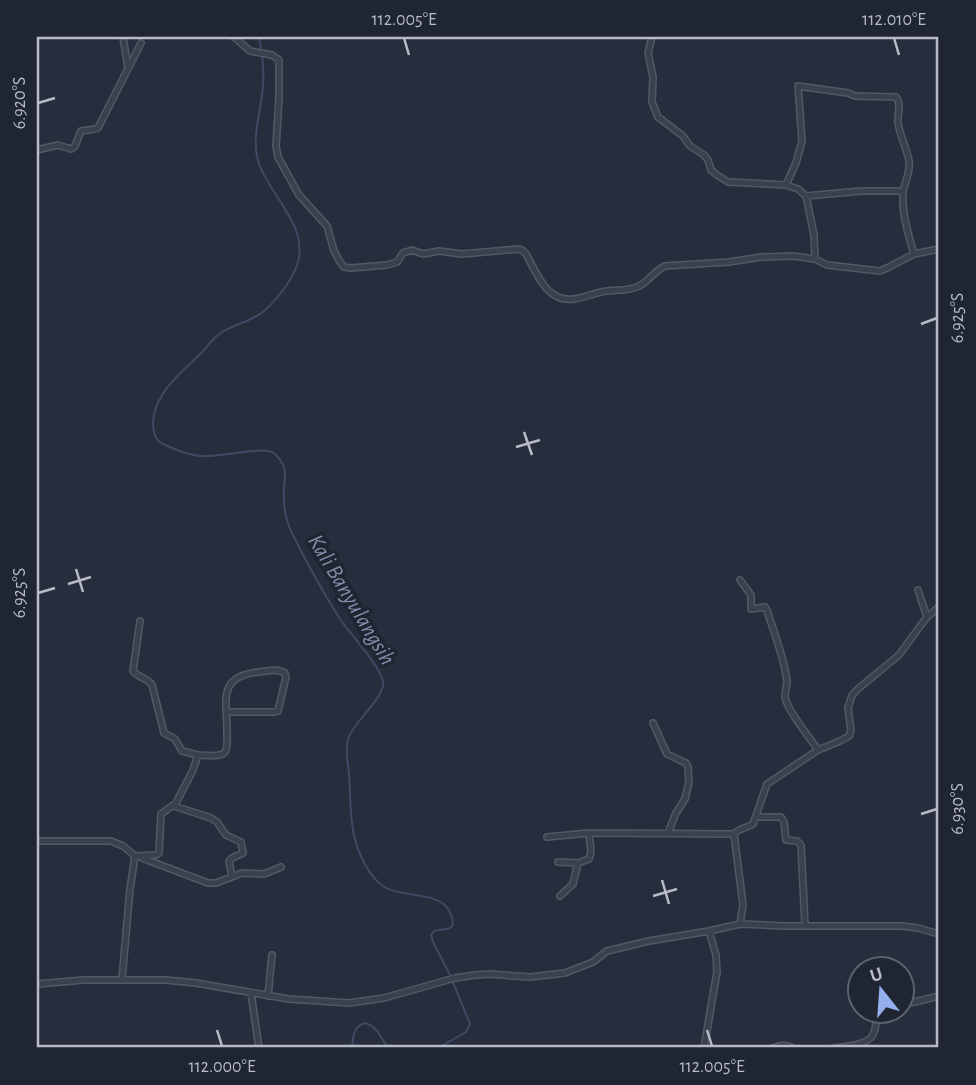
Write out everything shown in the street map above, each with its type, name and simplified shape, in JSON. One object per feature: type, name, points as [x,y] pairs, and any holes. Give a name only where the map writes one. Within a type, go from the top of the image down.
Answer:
[{"type":"street","points":[[123,37],[128,68]]},
{"type":"street","points":[[234,37],[250,51],[277,57],[278,158],[299,195],[327,226],[334,251],[344,267],[387,265],[397,262],[403,253],[412,250],[423,254],[439,251],[461,254],[518,249],[526,254],[548,292],[562,299],[573,299],[609,290],[636,288],[646,282],[657,269],[671,265],[793,256],[815,258],[827,265],[880,271],[914,254],[939,249]]},
{"type":"street","points":[[652,37],[648,53],[653,77],[652,102],[658,117],[704,155],[711,170],[728,182],[786,185],[798,189],[806,196],[814,235],[815,258]]},
{"type":"street","points":[[37,150],[58,145],[72,148],[81,131],[98,128],[141,43]]},
{"type":"street","points":[[786,185],[803,141],[798,86],[855,96],[895,97],[900,105],[897,120],[909,161],[909,172],[903,191],[905,221],[914,254]]},
{"type":"street","points":[[806,196],[862,191],[903,191]]},
{"type":"street","points":[[740,580],[751,595],[751,608],[765,607],[768,610],[785,669],[786,701],[818,750]]},
{"type":"street","points":[[918,590],[927,617]]},
{"type":"street","points":[[547,837],[589,833],[734,834],[737,830],[748,827],[753,824],[767,784],[818,750],[849,736],[851,731],[848,708],[852,695],[900,655],[927,617],[939,607]]},
{"type":"street","points":[[140,621],[133,671],[152,685],[164,733],[175,739],[182,751],[198,755],[222,754],[226,750],[228,739],[226,712],[226,694],[229,684],[246,673],[271,670],[285,673],[278,710],[226,712]]},
{"type":"street","points":[[653,723],[667,754],[686,763],[688,767],[685,799],[668,833]]},
{"type":"street","points":[[137,856],[159,853],[161,815],[174,806],[198,755]]},
{"type":"street","points":[[174,806],[217,821],[226,835],[241,842],[243,853],[229,862],[232,877]]},
{"type":"street","points":[[756,817],[780,817],[786,840],[797,841],[801,845],[805,925]]},
{"type":"street","points":[[558,862],[578,863],[590,857],[589,833]]},
{"type":"street","points":[[734,834],[743,905],[740,924]]},
{"type":"street","points":[[37,841],[111,841],[160,866],[208,883],[216,883],[242,873],[264,874],[281,867]]},
{"type":"street","points":[[122,979],[130,889],[137,856]]},
{"type":"street","points":[[560,896],[572,887],[578,863]]},
{"type":"street","points":[[37,984],[122,979],[195,983],[268,996],[349,1003],[384,998],[455,978],[489,974],[523,978],[565,973],[593,962],[607,951],[740,924],[902,926],[939,934]]},
{"type":"street","points":[[704,1048],[717,972],[716,955],[709,931]]},
{"type":"street","points":[[268,996],[272,955]]},
{"type":"street","points":[[251,993],[259,1048]]},
{"type":"street","points":[[916,1002],[939,996]]},
{"type":"street","points":[[834,1048],[866,1042],[874,1034],[876,1026]]},
{"type":"street","points":[[772,1048],[780,1045],[793,1048]]},
{"type":"waterway","name":"Kali Banyulangsih","points":[[259,37],[261,49]]},
{"type":"waterway","name":"Kali Banyulangsih","points":[[262,55],[263,84],[256,132],[257,156],[265,177],[295,227],[300,254],[296,268],[285,287],[265,310],[219,334],[168,386],[156,408],[154,432],[162,443],[189,454],[209,456],[267,451],[274,453],[282,463],[285,474],[285,511],[292,533],[334,609],[383,681],[380,694],[351,732],[347,743],[351,814],[356,844],[367,868],[383,886],[436,899],[450,913],[453,925],[434,931],[431,935],[451,977]]},
{"type":"waterway","name":"Kali Banyulangsih","points":[[438,1048],[466,1032],[470,1024],[453,982]]},
{"type":"waterway","name":"Kali Banyulangsih","points":[[352,1048],[356,1030],[365,1023],[376,1030],[388,1048]]}]
